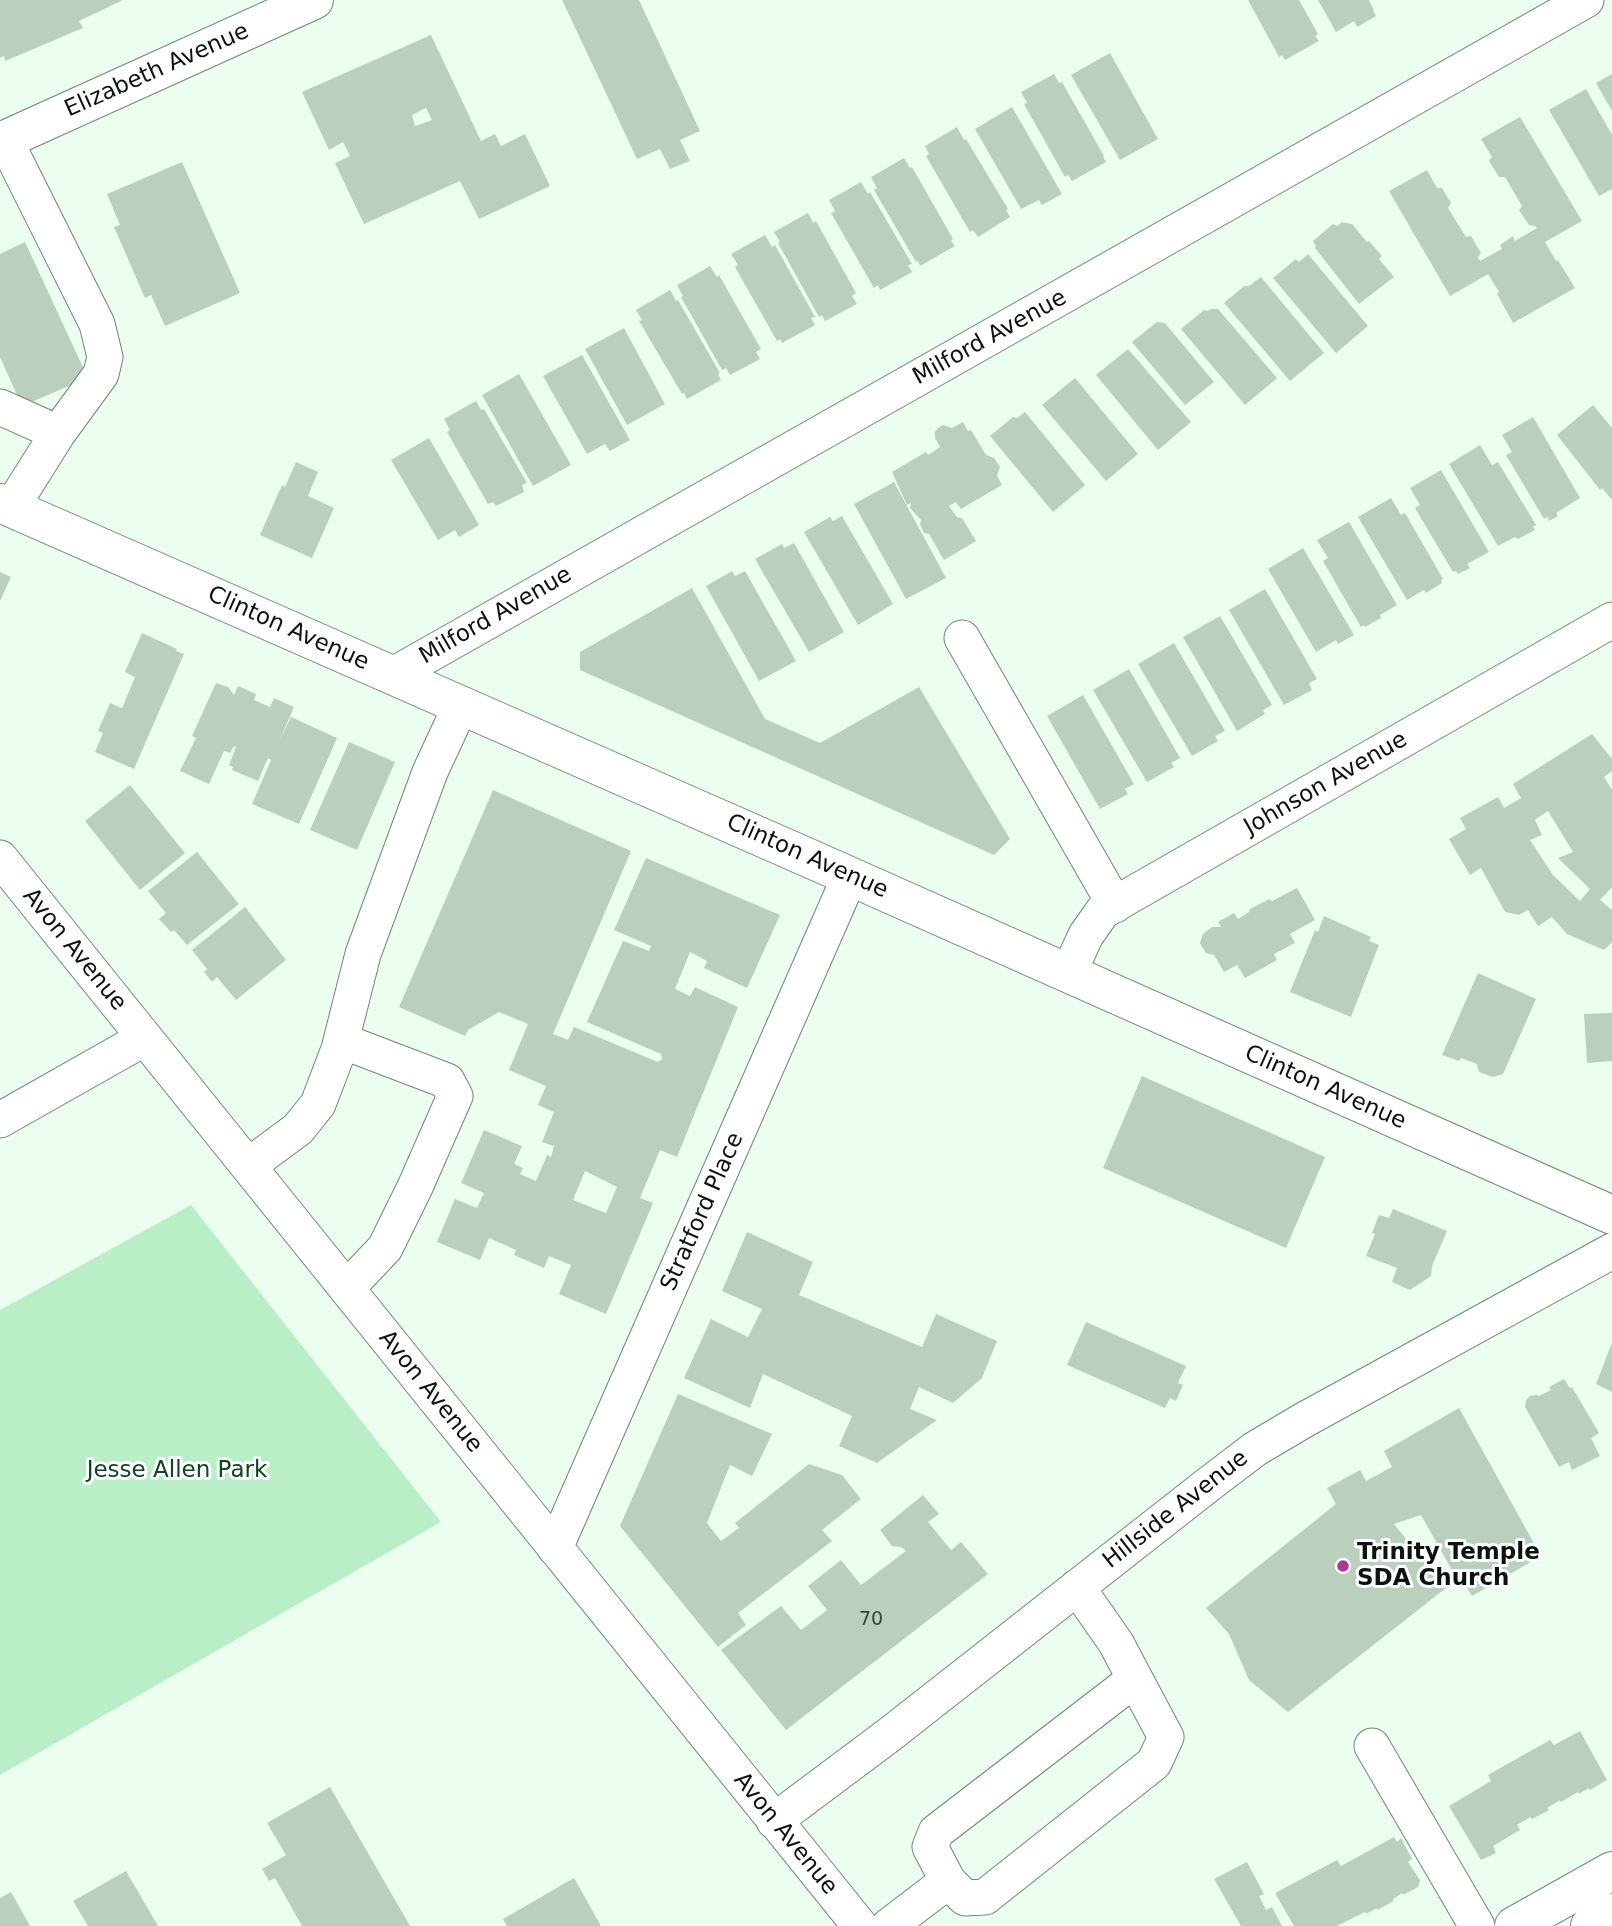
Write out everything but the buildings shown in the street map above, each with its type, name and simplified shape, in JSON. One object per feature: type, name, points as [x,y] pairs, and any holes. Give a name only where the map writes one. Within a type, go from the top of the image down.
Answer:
[{"type":"main road","name":"Elizabeth Avenue","points":[[3,141],[314,0]]},
{"type":"main road","name":"Clinton Avenue","points":[[5,505],[850,876],[1612,1215]]},
{"type":"main road","points":[[1514,1926],[1612,1871]]},
{"type":"main road","points":[[1590,1926],[1612,1913]]},
{"type":"street","name":"Milford Avenue","points":[[393,675],[1586,0]]},
{"type":"street","points":[[3,141],[97,324],[105,357],[101,374],[5,505]]},
{"type":"street","points":[[0,407],[58,433]]},
{"type":"street","name":"Johnson Avenue","points":[[1068,974],[1103,911],[1612,620]]},
{"type":"street","points":[[962,638],[1115,905]]},
{"type":"street","points":[[248,1166],[298,1129],[318,1104],[342,1041],[363,954],[430,772],[461,705]]},
{"type":"street","name":"Avon Avenue","points":[[0,858],[860,1926]]},
{"type":"street","name":"Stratford Place","points":[[555,1548],[850,876]]},
{"type":"street","points":[[0,1120],[145,1038]]},
{"type":"street","points":[[342,1041],[447,1081],[455,1096],[385,1248],[347,1288]]},
{"type":"street","name":"Hillside Avenue","points":[[774,1821],[889,1735],[1255,1450],[1304,1420],[1612,1251]]},
{"type":"street","points":[[1077,1587],[1115,1643],[1135,1679],[1166,1737],[1154,1763],[985,1897],[965,1898],[948,1881],[930,1847],[936,1832],[1135,1679]]},
{"type":"street","points":[[1372,1746],[1477,1926]]},
{"type":"street","points":[[889,1926],[948,1881]]},
{"type":"green space","name":"Jesse Allen Park","points":[[191,1205],[441,1522],[0,1775],[0,1310]]},
{"type":"place","name":"Trinity Temple SDA Church","points":[[1343,1566]]}]
